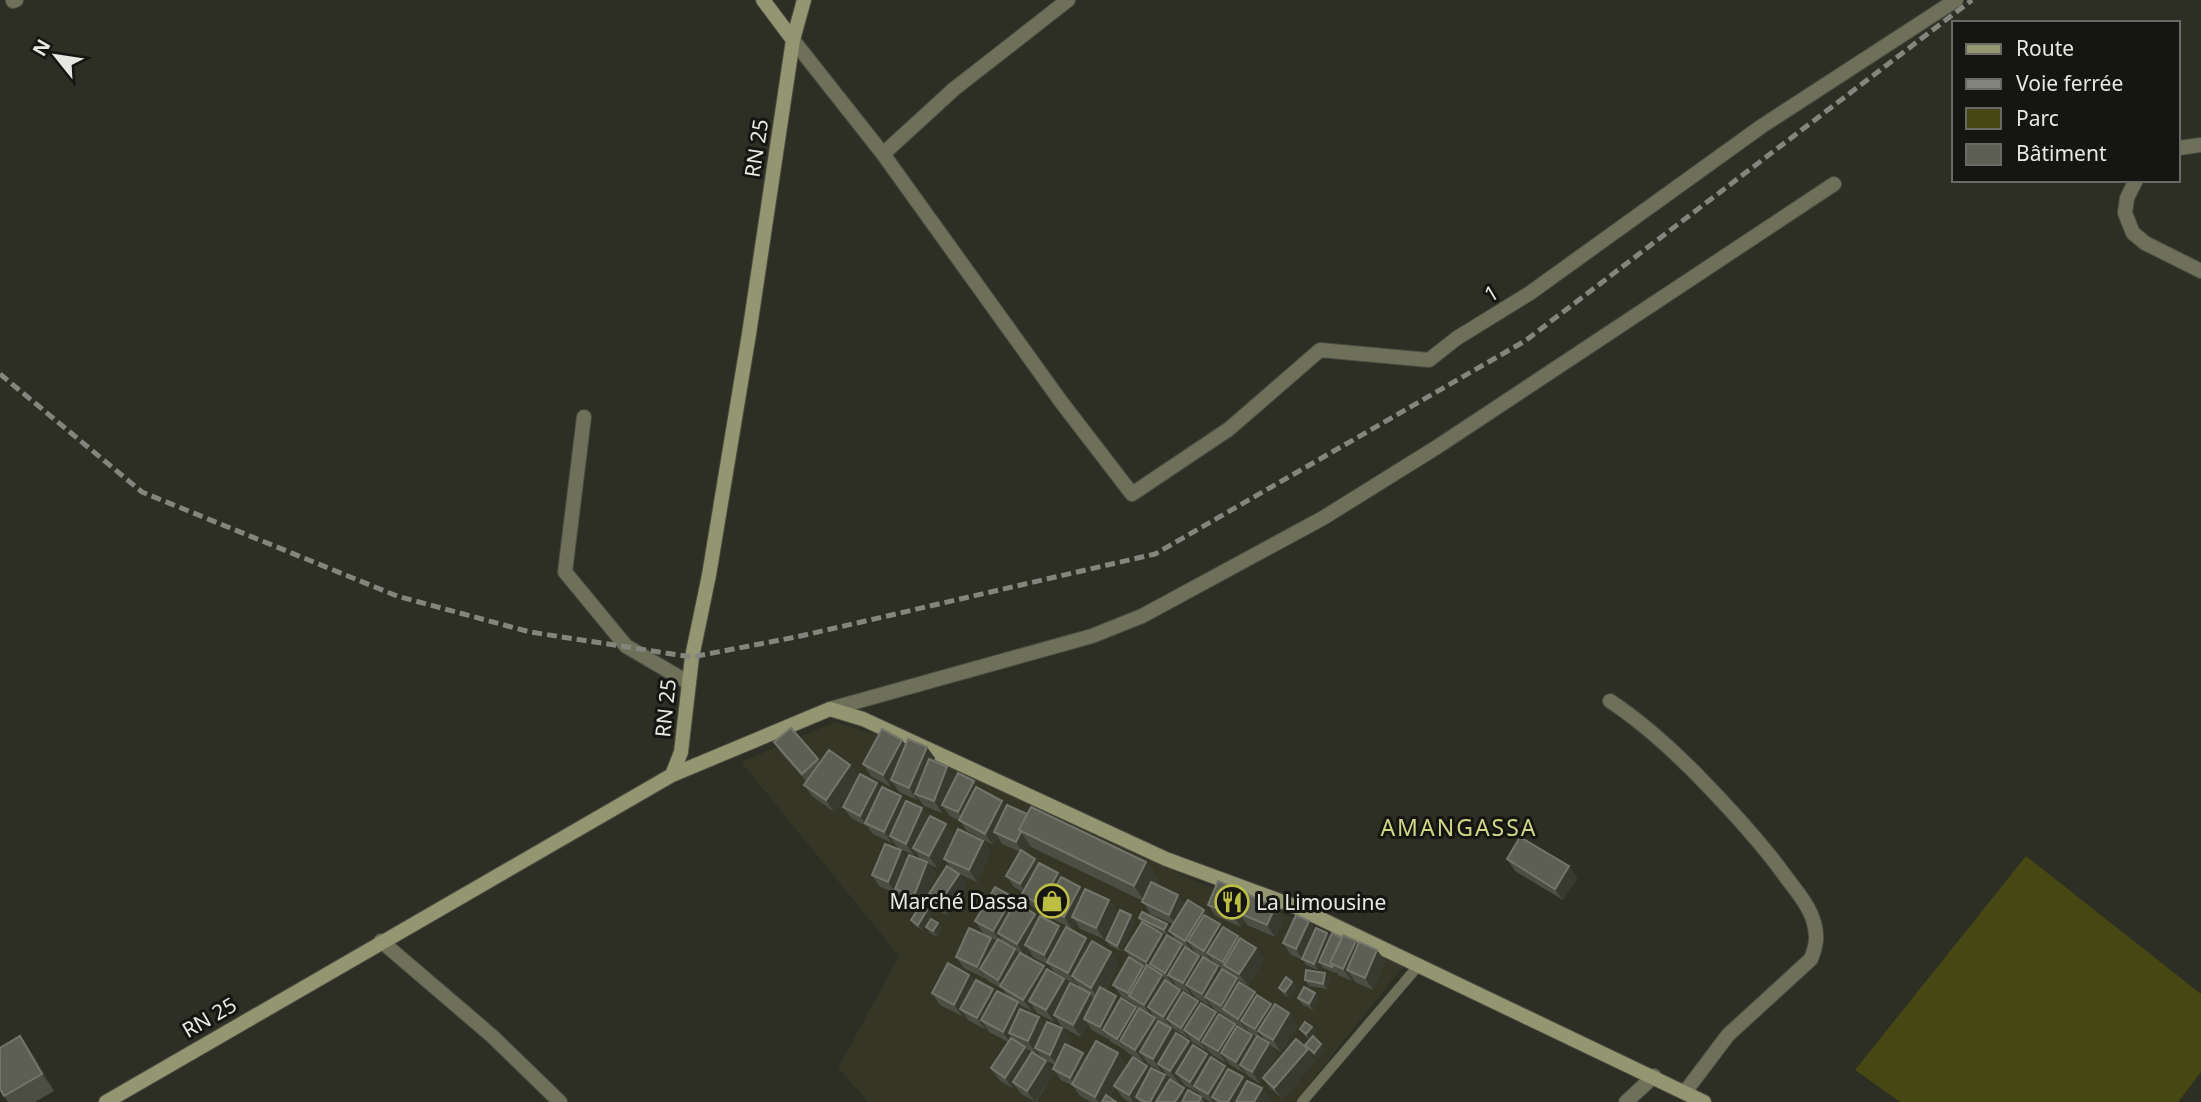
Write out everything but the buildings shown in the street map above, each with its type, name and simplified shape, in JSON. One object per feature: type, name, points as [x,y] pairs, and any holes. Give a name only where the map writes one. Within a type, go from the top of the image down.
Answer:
[{"type":"main road","points":[[762,0],[793,40]]},
{"type":"main road","name":"RN 25","points":[[106,1102],[672,775],[681,752],[692,657],[709,575],[749,334],[793,40],[804,0]]},
{"type":"main road","points":[[672,775],[830,709],[863,719],[1166,859],[1294,906],[1704,1102]]},
{"type":"street","points":[[793,40],[883,154],[954,89],[1068,0]]},
{"type":"street","name":"1","points":[[883,154],[1062,403],[1132,495],[1229,429],[1320,350],[1429,360],[1457,338],[1530,293],[1762,126],[1956,0]]},
{"type":"street","points":[[2180,148],[2201,145]]},
{"type":"street","points":[[2135,182],[2127,198],[2125,213],[2133,233],[2145,243],[2201,271]]},
{"type":"street","points":[[830,709],[1092,636],[1142,616],[1323,518],[1437,447],[1834,184]]},
{"type":"street","points":[[584,417],[565,572],[626,646],[689,683]]},
{"type":"street","points":[[1610,701],[1632,715],[1677,753],[1731,810],[1769,854],[1813,920],[1817,942],[1811,959],[1728,1035],[1685,1092]]},
{"type":"street","points":[[381,941],[492,1036],[560,1102]]},
{"type":"street","points":[[1626,1102],[1654,1076]]},
{"type":"lane","points":[[1302,1102],[1419,965]]},
{"type":"shaded area","name":"Marché Dassa","points":[[835,722],[881,736],[1200,883],[1298,919],[1403,967],[1295,1102],[868,1102],[838,1068],[899,956],[741,762]]},
{"type":"green space","points":[[2026,856],[2201,994],[2201,1072],[2178,1102],[1900,1102],[1855,1070]]},
{"type":"railway","points":[[0,374],[142,492],[397,596],[530,632],[692,657],[796,637],[1155,554],[1525,341],[1972,0]]},
{"type":"place","name":"Marché Dassa","points":[[1052,901]]},
{"type":"place","name":"La Limousine","points":[[1232,902]]},
{"type":"district","name":"AMANGASSA","points":[[1459,827]]}]
